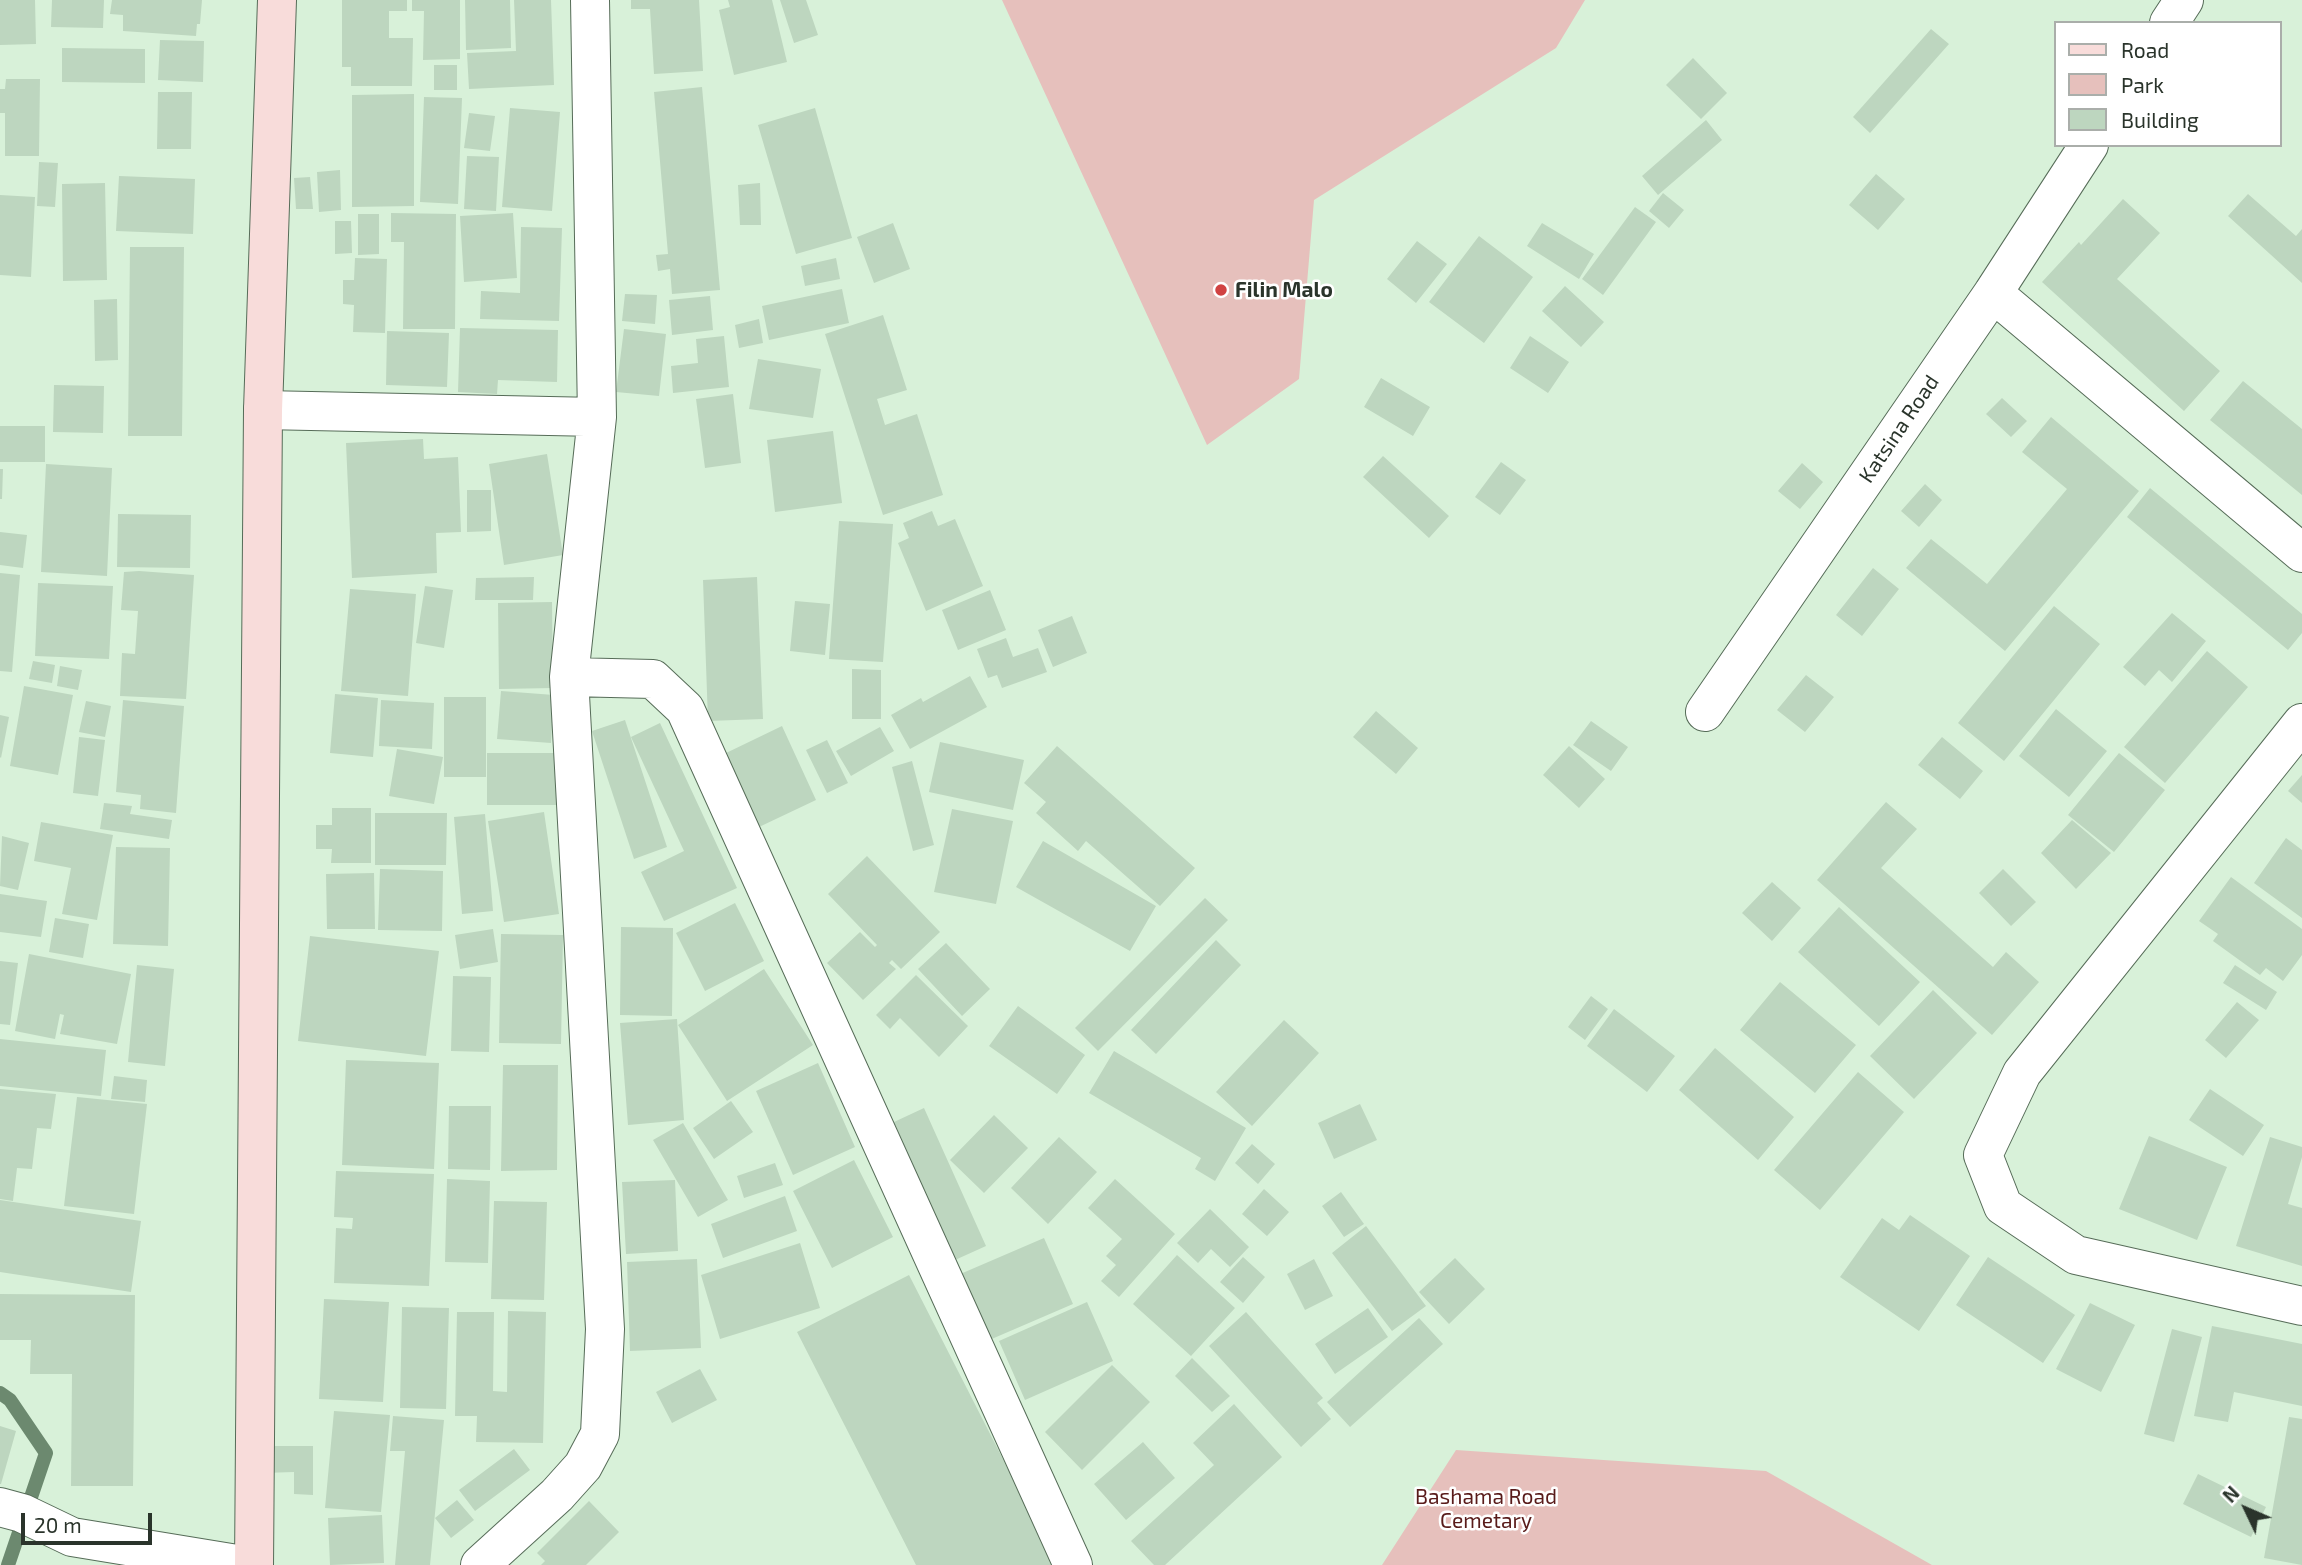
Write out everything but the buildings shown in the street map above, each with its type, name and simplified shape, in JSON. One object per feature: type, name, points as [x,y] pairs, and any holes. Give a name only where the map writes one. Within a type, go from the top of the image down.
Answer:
[{"type":"street","points":[[254,1565],[263,410],[277,0]]},
{"type":"street","points":[[480,1565],[557,1494],[583,1466],[600,1434],[605,1329],[569,677],[597,417],[590,0]]},
{"type":"street","points":[[2170,21],[2184,0]]},
{"type":"street","name":"Katsina Road","points":[[1705,712],[1993,293],[2088,147]]},
{"type":"street","points":[[1993,293],[2302,553]]},
{"type":"street","points":[[263,410],[597,417]]},
{"type":"street","points":[[569,677],[653,680],[685,709],[1073,1565]]},
{"type":"street","points":[[2302,723],[2022,1073],[1983,1155],[2003,1206],[2076,1255],[2302,1306]]},
{"type":"street","points":[[11,1510],[72,1537],[243,1565]]},
{"type":"green space","name":"Filin Malo","points":[[1002,0],[1585,0],[1556,48],[1314,200],[1299,379],[1207,445]]},
{"type":"green space","name":"Bashama Road Cemetary","points":[[1456,1450],[1766,1471],[1932,1565],[1382,1565]]},
{"type":"waterway","points":[[0,1393],[10,1400],[46,1453],[8,1565]]},
{"type":"place","name":"Filin Malo","points":[[1221,290]]}]
